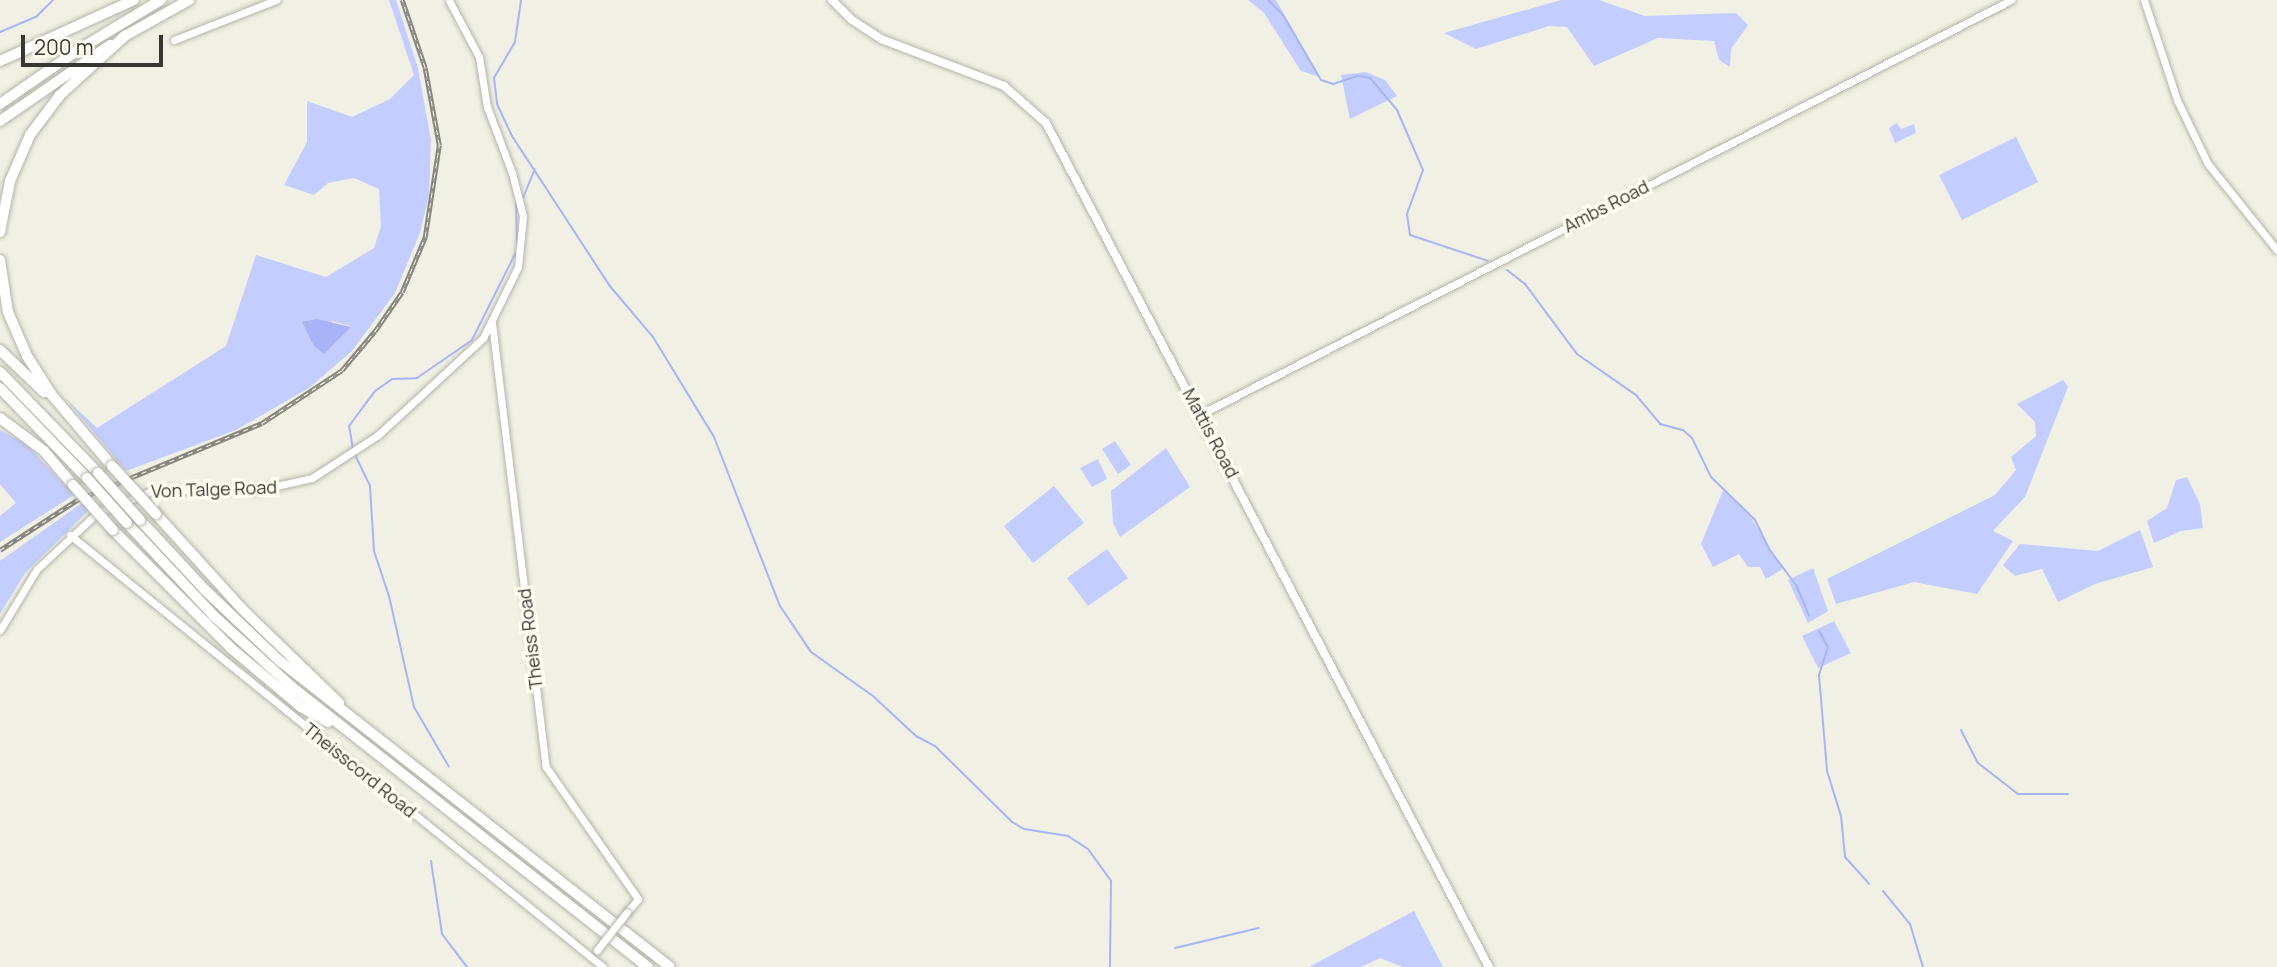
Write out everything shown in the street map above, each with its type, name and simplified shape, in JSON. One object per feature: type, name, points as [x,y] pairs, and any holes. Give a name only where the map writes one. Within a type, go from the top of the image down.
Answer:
[{"type":"highway","points":[[2,60],[134,0]]},
{"type":"highway","points":[[0,104],[78,50],[161,0]]},
{"type":"highway","points":[[0,121],[126,35],[189,0]]},
{"type":"highway","points":[[0,232],[10,181],[37,125],[60,95],[126,35]]},
{"type":"highway","points":[[0,260],[17,337],[40,379],[156,514],[350,717]]},
{"type":"highway","points":[[0,350],[68,414]]},
{"type":"highway","points":[[0,372],[99,473],[242,627],[350,717],[670,967]]},
{"type":"highway","points":[[0,388],[233,635],[353,736],[648,967]]},
{"type":"highway","points":[[0,418],[44,451],[113,530],[251,667],[301,707],[353,736]]},
{"type":"highway","points":[[0,425],[44,451]]},
{"type":"main road","name":"Mattis Road","points":[[832,0],[871,34],[1004,86],[1040,116],[1201,414],[1489,967]]},
{"type":"street","points":[[174,40],[276,0]]},
{"type":"street","name":"Theiss Road","points":[[449,0],[479,57],[487,107],[520,200],[522,253],[492,323],[480,341]]},
{"type":"street","name":"Ambs Road","points":[[1201,414],[2011,0]]},
{"type":"street","points":[[2144,0],[2170,82],[2204,157],[2235,202],[2277,250]]},
{"type":"street","name":"Theiss Road","points":[[492,323],[546,766],[638,899],[591,958]]},
{"type":"street","points":[[480,341],[495,351]]},
{"type":"street","name":"Von Talge Road","points":[[0,630],[24,584],[70,535],[97,513],[136,494],[175,488],[282,487],[312,478],[358,450],[480,341]]},
{"type":"street","name":"Theisscord Road","points":[[70,535],[356,769],[512,889],[591,958]]},
{"type":"street","points":[[591,958],[603,967]]},
{"type":"shaded area","points":[[389,0],[396,0],[418,68],[431,140],[429,195],[420,233],[395,293],[352,351],[309,388],[236,430],[126,471],[65,398],[97,428],[226,346],[256,255],[326,277],[374,248],[381,226],[379,189],[354,178],[328,183],[314,195],[284,185],[307,142],[307,101],[352,117],[390,99],[414,75]],"holes":[[[332,321],[351,326],[331,347]]]},
{"type":"shaded area","points":[[1248,0],[1276,0],[1320,77],[1301,71],[1264,13]]},
{"type":"shaded area","points":[[1561,0],[1599,0],[1645,16],[1736,13],[1748,25],[1731,49],[1730,67],[1719,60],[1714,41],[1658,38],[1594,66],[1567,27],[1549,26],[1476,49],[1444,33]]},
{"type":"shaded area","points":[[1366,72],[1385,80],[1397,96],[1350,119],[1341,75]]},
{"type":"shaded area","points":[[1897,123],[1901,129],[1914,124],[1916,133],[1895,143],[1889,128]]},
{"type":"shaded area","points":[[2016,137],[2038,182],[1962,220],[1939,175]]},
{"type":"shaded area","points":[[317,319],[351,327],[324,354],[314,346],[302,322]]},
{"type":"shaded area","points":[[2063,380],[2068,387],[2025,497],[1993,531],[2013,541],[1977,594],[1914,582],[1836,604],[1827,579],[1995,495],[2016,470],[2011,457],[2036,436],[2035,422],[2017,404]]},
{"type":"shaded area","points":[[0,430],[25,443],[74,495],[0,542],[0,516],[16,503],[0,484]]},
{"type":"shaded area","points":[[1115,441],[1131,465],[1118,474],[1102,449]]},
{"type":"shaded area","points":[[1166,448],[1190,487],[1120,537],[1113,523],[1111,491]]},
{"type":"shaded area","points":[[1098,459],[1107,479],[1092,487],[1080,468]]},
{"type":"shaded area","points":[[2187,477],[2200,504],[2203,528],[2181,531],[2154,543],[2147,521],[2167,508],[2176,480]]},
{"type":"shaded area","points":[[1054,486],[1084,523],[1033,563],[1004,526]]},
{"type":"shaded area","points":[[1724,488],[1751,518],[1783,569],[1766,579],[1760,567],[1748,567],[1739,554],[1713,567],[1701,544]]},
{"type":"shaded area","points":[[82,503],[89,510],[25,573],[0,614],[0,561]]},
{"type":"shaded area","points":[[2140,530],[2153,567],[2095,584],[2058,602],[2042,569],[2015,576],[2003,565],[2020,544],[2098,551]]},
{"type":"shaded area","points":[[1107,549],[1128,578],[1088,606],[1067,578]]},
{"type":"shaded area","points":[[1813,568],[1828,611],[1808,623],[1788,580]]},
{"type":"shaded area","points":[[1834,621],[1851,653],[1818,668],[1802,636]]},
{"type":"shaded area","points":[[1414,911],[1443,967],[1403,967],[1380,958],[1361,967],[1309,967]]},
{"type":"waterway","points":[[0,32],[36,17],[53,0]]},
{"type":"waterway","points":[[521,0],[515,42],[494,78],[497,104],[512,136],[609,285],[653,337],[714,437],[780,606],[811,652],[873,696],[916,736],[935,746],[1012,822],[1024,829],[1068,836],[1088,849],[1111,881],[1110,967]]},
{"type":"waterway","points":[[1268,0],[1283,15],[1321,80],[1333,84],[1358,76],[1370,78],[1397,110],[1423,170],[1407,214],[1410,235],[1488,261]]},
{"type":"waterway","points":[[523,198],[535,169]]},
{"type":"waterway","points":[[516,203],[517,243]]},
{"type":"waterway","points":[[353,450],[349,426],[375,391],[392,379],[417,378],[472,340],[516,252]]},
{"type":"waterway","points":[[1507,270],[1525,284],[1577,354],[1636,395],[1660,424],[1683,430],[1692,438],[1711,477],[1755,520],[1769,549],[1796,585],[1809,615]]},
{"type":"waterway","points":[[355,455],[370,486],[374,551],[389,596],[414,707],[449,767]]},
{"type":"waterway","points":[[1819,631],[1828,647],[1819,675],[1827,771],[1841,816],[1845,857],[1869,884]]},
{"type":"waterway","points":[[1961,730],[1978,763],[2018,794],[2068,794]]},
{"type":"waterway","points":[[431,861],[442,934],[467,967]]},
{"type":"waterway","points":[[1883,891],[1910,924],[1923,967]]},
{"type":"waterway","points":[[1175,948],[1259,928]]},
{"type":"railway","points":[[0,550],[77,500],[262,423],[342,370],[375,331],[402,292],[425,237],[439,145],[425,68],[402,0]]}]
